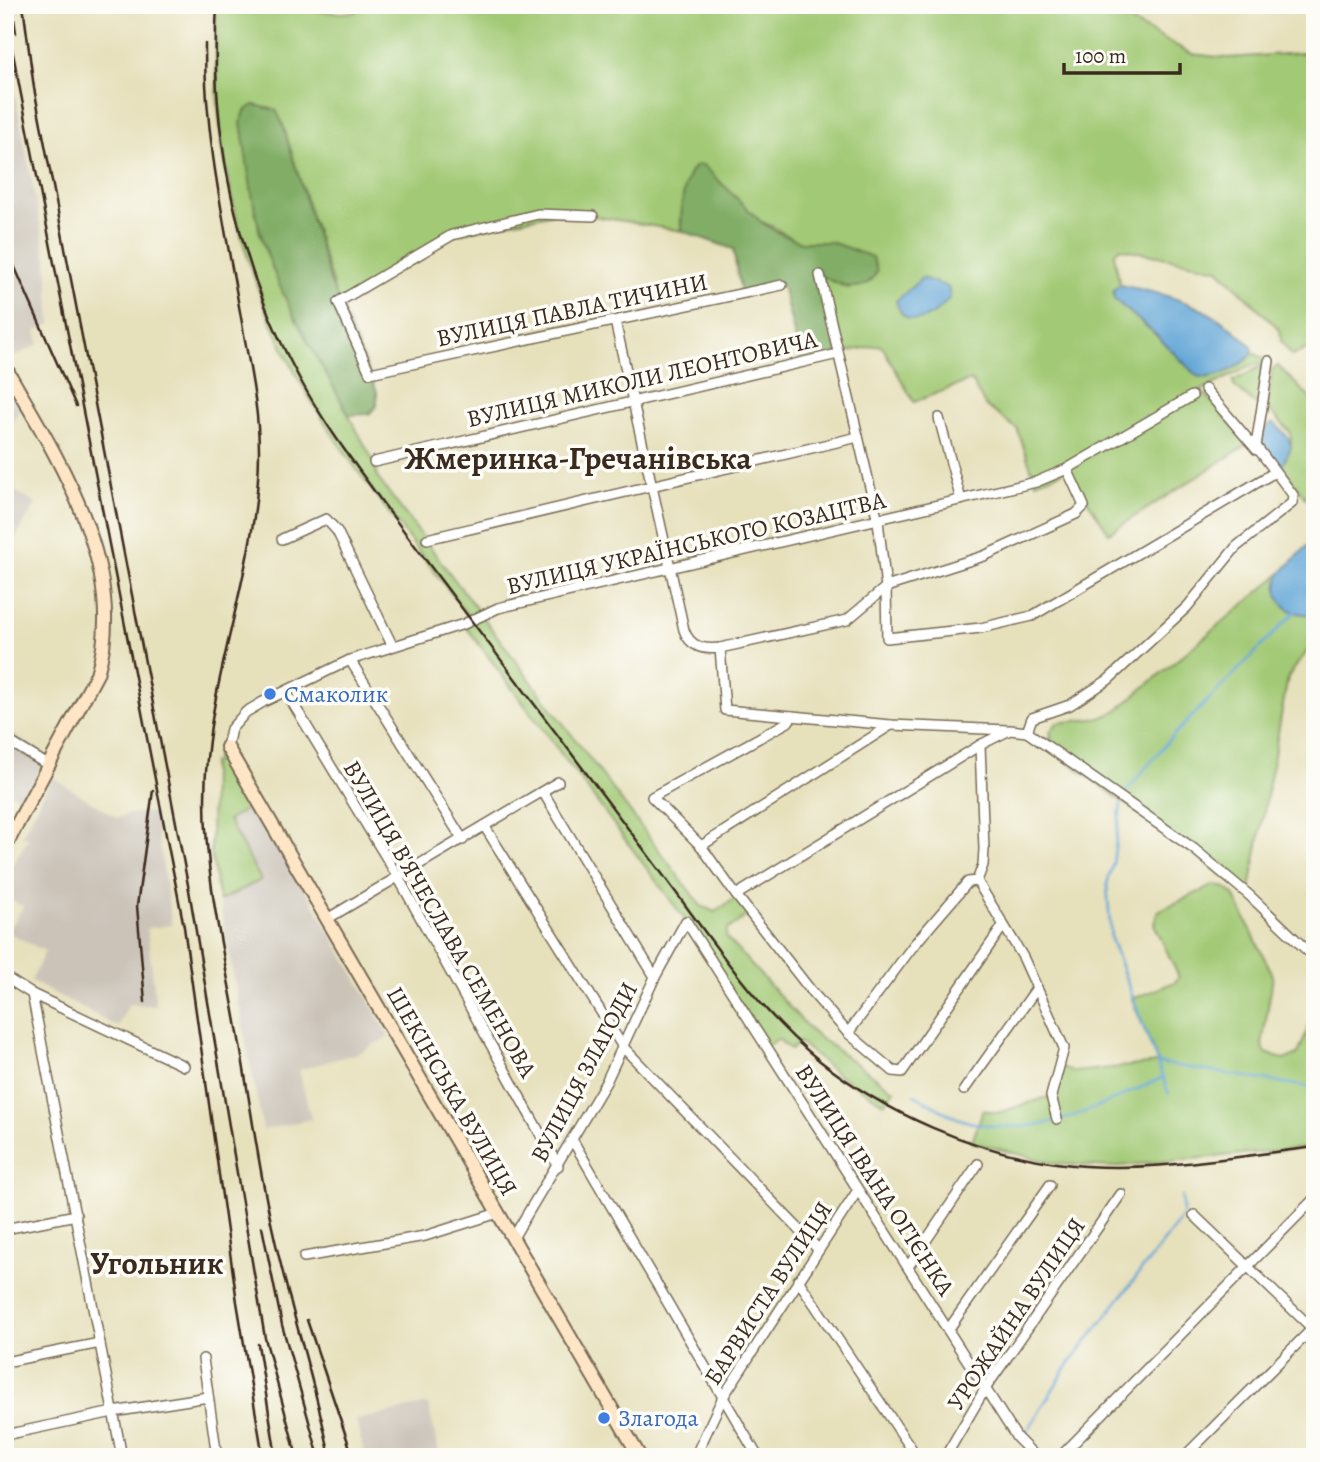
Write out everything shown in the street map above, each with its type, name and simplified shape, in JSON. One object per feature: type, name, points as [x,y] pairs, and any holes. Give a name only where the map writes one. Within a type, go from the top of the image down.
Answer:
[{"type":"street","name":"ВУЛИЦЯ ПАВЛА ТИЧИНИ","points":[[593,216],[538,214],[452,235],[338,302],[370,373],[782,285]]},
{"type":"street","points":[[820,275],[878,521],[886,587],[887,638],[981,628],[1032,616],[1275,472]]},
{"type":"street","points":[[615,321],[687,639],[701,648],[720,648],[847,620],[886,587],[984,556],[1076,514],[1084,506],[1067,469]]},
{"type":"street","name":"ВУЛИЦЯ МИКОЛИ ЛЕОНТОВИЧА","points":[[374,462],[838,354]]},
{"type":"street","points":[[1258,452],[1256,441],[1269,361]]},
{"type":"street","points":[[5,367],[64,469],[88,531],[101,579],[104,609],[104,653],[97,674],[5,847]]},
{"type":"street","points":[[1027,732],[1032,718],[1070,705],[1108,680],[1187,607],[1236,547],[1292,503],[1293,495],[1205,389]]},
{"type":"street","name":"ВУЛИЦЯ УКРАЇНСЬКОГО КОЗАЦТВА","points":[[227,747],[227,737],[231,729],[246,712],[350,660],[464,624],[498,608],[1036,482],[1067,469],[1192,396]]},
{"type":"street","points":[[939,418],[961,500]]},
{"type":"street","points":[[427,539],[858,437]]},
{"type":"street","points":[[282,539],[326,519],[337,531],[392,645]]},
{"type":"street","points":[[720,648],[724,710],[891,725],[1027,732],[1194,849],[1249,895],[1315,958]]},
{"type":"street","points":[[350,660],[463,840]]},
{"type":"street","name":"ВУЛИЦЯ В'ЯЧЕСЛАВА СЕМЕНОВА","points":[[286,692],[398,877],[558,1166]]},
{"type":"street","points":[[792,716],[788,722],[652,797],[701,846],[812,992],[848,1033],[893,1070],[902,1072],[1003,926]]},
{"type":"street","points":[[701,846],[891,725]]},
{"type":"street","points":[[736,894],[1010,730]]},
{"type":"street","points":[[5,739],[48,765]]},
{"type":"street","points":[[977,881],[983,865],[984,849],[981,745]]},
{"type":"street","name":"ШЕКІНСЬКА ВУЛИЦЯ","points":[[227,747],[639,1457]]},
{"type":"street","points":[[327,919],[558,782]]},
{"type":"street","points":[[543,792],[655,977]]},
{"type":"street","points":[[485,827],[623,1046],[818,1249]]},
{"type":"street","points":[[977,881],[1023,957],[1065,1048],[1051,1096],[1057,1119]]},
{"type":"street","points":[[848,1033],[914,946],[968,882],[977,881]]},
{"type":"street","name":"ВУЛИЦЯ ЗЛАГОДИ","points":[[513,1238],[573,1141],[686,920]]},
{"type":"street","name":"ВУЛИЦЯ ІВАНА ОГІЄНКА","points":[[686,920],[985,1389],[1017,1438],[1035,1457]]},
{"type":"street","points":[[5,977],[32,994],[184,1066]]},
{"type":"street","points":[[964,1090],[1037,988]]},
{"type":"street","points":[[32,994],[122,1457]]},
{"type":"street","points":[[573,1141],[758,1457]]},
{"type":"street","points":[[908,1267],[978,1164]]},
{"type":"street","points":[[948,1330],[1050,1185]]},
{"type":"street","name":"БАРВИСТА ВУЛИЦЯ","points":[[695,1457],[723,1397],[858,1190]]},
{"type":"street","name":"УРОЖАЙНА ВУЛИЦЯ","points":[[945,1457],[985,1389],[1121,1194]]},
{"type":"street","points":[[1060,1457],[1315,1199]]},
{"type":"street","points":[[304,1257],[425,1237],[498,1213]]},
{"type":"street","points":[[5,1229],[76,1214]]},
{"type":"street","points":[[1184,1457],[1314,1328],[1194,1215]]},
{"type":"street","points":[[798,1280],[917,1457]]},
{"type":"street","points":[[5,1362],[100,1343]]},
{"type":"street","points":[[203,1359],[217,1457]]},
{"type":"street","points":[[5,1435],[113,1412],[208,1397]]},
{"type":"shaded area","points":[[5,42],[47,260],[51,324],[36,331],[39,344],[10,359],[5,351]]},
{"type":"shaded area","points":[[5,381],[21,408],[5,435]]},
{"type":"shaded area","points":[[5,485],[36,504],[5,555]]},
{"type":"shaded area","points":[[5,729],[48,756],[22,799],[5,790]]},
{"type":"shaded area","points":[[52,777],[117,818],[128,814],[154,812],[172,925],[147,928],[156,1006],[129,1004],[118,1027],[31,981],[45,951],[9,933],[5,940],[5,923],[12,926],[23,906],[5,898],[5,871],[10,862],[14,863],[28,838],[22,835]]},
{"type":"shaded area","points":[[256,803],[389,1036],[361,1052],[299,1070],[311,1119],[263,1130],[219,901],[261,880],[227,820]]},
{"type":"shaded area","points":[[428,1404],[440,1457],[365,1457],[356,1420]]},
{"type":"green space","points":[[217,5],[342,13],[355,12],[364,5],[1100,5],[1192,54],[1227,58],[1315,52],[1315,345],[1292,356],[1281,341],[1280,330],[1218,269],[1120,248],[1114,254],[1120,285],[1116,287],[1114,299],[1153,332],[1197,376],[1209,378],[1247,360],[1253,353],[1269,361],[1248,367],[1195,394],[1205,394],[1248,444],[1109,533],[1067,470],[1036,482],[1017,429],[985,405],[971,380],[914,402],[883,348],[878,345],[838,354],[820,275],[847,288],[860,286],[825,242],[807,244],[767,224],[741,218],[680,218],[682,231],[593,216],[553,213],[452,235],[338,302],[282,122],[242,116],[259,230],[266,252],[290,306],[374,462],[377,477],[701,906],[715,912],[738,896],[751,913],[727,930],[726,937],[813,1033],[895,1091],[884,1103],[837,1074],[799,1042],[791,1050],[778,1039],[766,1046],[686,921],[464,624],[471,620],[367,483],[309,397],[264,305],[234,208],[218,107]]},
{"type":"green space","points":[[254,105],[276,110],[282,122],[331,283],[377,392],[377,406],[369,414],[349,415],[293,314],[266,251],[257,220],[241,123],[245,111]]},
{"type":"green space","points":[[703,165],[760,221],[775,231],[801,242],[831,242],[872,257],[877,271],[866,284],[852,287],[821,276],[838,354],[801,362],[782,285],[741,294],[733,249],[682,231],[682,206],[687,180],[695,166]]},
{"type":"green space","points":[[1278,366],[1315,403],[1315,480],[1305,498],[1282,466],[1291,447],[1291,433],[1267,408],[1272,370]]},
{"type":"green space","points":[[1260,367],[1264,369],[1259,402],[1255,404],[1234,386],[1233,381]]},
{"type":"green space","points":[[1280,574],[1284,596],[1315,610],[1315,641],[1288,677],[1249,895],[1040,741],[1052,738],[1050,732],[1057,723],[1101,718],[1116,711]]},
{"type":"green space","points":[[225,749],[256,803],[228,820],[261,880],[219,901],[211,854],[212,763],[216,762],[216,755]]},
{"type":"green space","points":[[1214,885],[1226,888],[1234,895],[1273,976],[1262,1045],[1264,1052],[1284,1060],[1298,1054],[1315,1012],[1315,1147],[1109,1167],[1053,1163],[972,1142],[983,1110],[998,1113],[1051,1096],[1059,1066],[1075,1072],[1158,1063],[1132,999],[1175,982],[1179,977],[1154,924],[1158,911]]},
{"type":"water","points":[[922,278],[948,287],[950,297],[929,316],[913,320],[900,311],[896,301]]},
{"type":"water","points":[[1120,285],[1175,298],[1208,312],[1238,333],[1252,347],[1253,353],[1227,372],[1197,376],[1153,332],[1114,299],[1113,290]]},
{"type":"water","points":[[1274,423],[1288,437],[1291,447],[1282,466],[1272,463],[1262,441],[1264,430]]},
{"type":"water","points":[[1315,538],[1315,614],[1297,613],[1290,610],[1280,599],[1280,574]]},
{"type":"waterway","points":[[1126,792],[1169,740],[1296,611]]},
{"type":"waterway","points":[[1121,804],[1113,863],[1107,884],[1111,939],[1169,1094]]},
{"type":"waterway","points":[[1159,1063],[1315,1088]]},
{"type":"waterway","points":[[914,1095],[965,1121],[1000,1127],[1025,1126],[1072,1117],[1164,1077]]},
{"type":"waterway","points":[[1025,1435],[1066,1368],[1178,1223],[1183,1213],[1182,1197]]},
{"type":"waterway","points":[[1013,1457],[1017,1449]]},
{"type":"railway","points":[[12,5],[16,33]]},
{"type":"railway","points":[[23,5],[34,88],[189,890],[265,1338],[297,1457]]},
{"type":"railway","points":[[217,5],[218,104],[232,200],[261,294],[302,383],[330,429],[382,502],[713,944],[774,1018],[820,1061],[873,1098],[962,1139],[1024,1157],[1088,1166],[1153,1166],[1315,1147]]},
{"type":"railway","points":[[7,23],[184,927],[237,1302],[263,1457]]},
{"type":"railway","points":[[205,44],[212,152],[254,390],[259,451],[251,538],[213,711],[207,755],[205,799],[210,877],[266,1198],[330,1457]]},
{"type":"railway","points":[[5,245],[76,406]]},
{"type":"railway","points":[[145,1002],[137,906],[153,790]]},
{"type":"railway","points":[[262,1227],[282,1325],[319,1457]]},
{"type":"railway","points":[[307,1320],[353,1457]]},
{"type":"railway","points":[[258,1344],[276,1457]]},
{"type":"place","name":"Смаколик","points":[[270,694]]},
{"type":"place","name":"Злагода","points":[[604,1418]]},
{"type":"district","name":"Жмеринка-Гречанівська","points":[[578,458]]},
{"type":"district","name":"Угольник","points":[[157,1263]]}]
